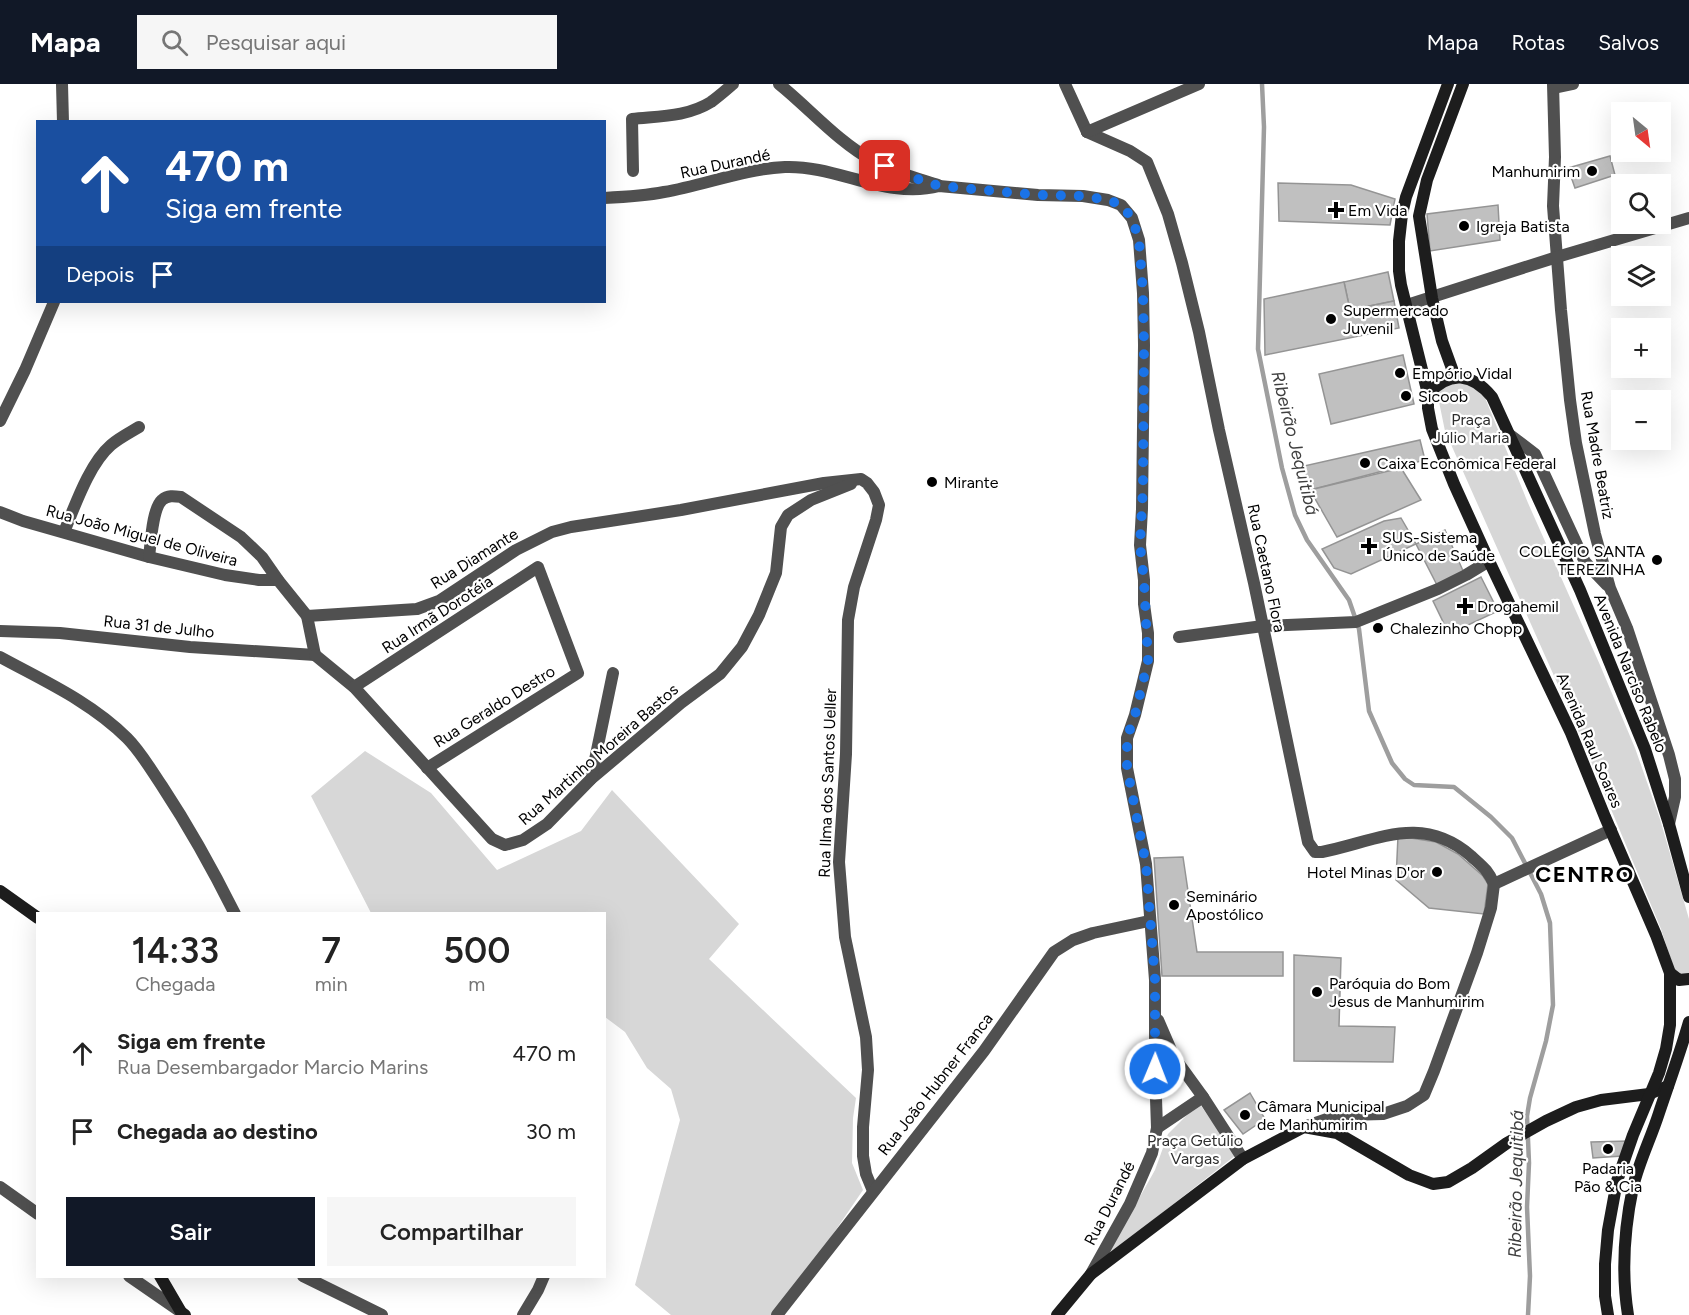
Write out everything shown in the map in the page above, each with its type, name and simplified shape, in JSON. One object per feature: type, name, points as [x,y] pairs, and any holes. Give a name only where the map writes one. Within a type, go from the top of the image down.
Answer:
[{"type":"street","points":[[62,84],[63,120]]},
{"type":"street","points":[[633,171],[632,119],[675,115],[694,110],[711,102],[733,84]]},
{"type":"street","points":[[779,84],[852,148],[896,172],[939,186]]},
{"type":"street","points":[[1065,84],[1087,132],[1199,84]]},
{"type":"street","points":[[1428,394],[1407,305],[1399,256],[1401,227],[1408,190],[1448,84]]},
{"type":"street","points":[[1428,394],[1440,382],[1455,377],[1442,341],[1432,298],[1419,216],[1427,180],[1463,84]]},
{"type":"street","points":[[1553,86],[1573,84]]},
{"type":"street","name":"Rua Madre Beatriz","points":[[1553,86],[1555,157],[1553,206],[1570,400],[1578,454],[1594,534],[1610,588],[1627,628],[1675,779],[1675,797],[1669,824]]},
{"type":"street","name":"Rua Caetano Flora","points":[[1087,132],[1130,151],[1147,162],[1160,191],[1182,263],[1199,332],[1310,847],[1315,852],[1322,852],[1404,832],[1420,832],[1442,838],[1464,850],[1499,882]]},
{"type":"street","name":"Rua Durandé","points":[[606,198],[664,192],[746,172],[786,167],[809,169],[870,183],[914,189],[939,186],[1038,195],[1083,196],[1108,200],[1121,205],[1132,218],[1139,240],[1143,293],[1143,497],[1140,545],[1148,661],[1127,738],[1127,768],[1146,864],[1155,980],[1157,1128],[1152,1153],[1134,1194],[1091,1274]]},
{"type":"street","points":[[1407,305],[1689,218]]},
{"type":"street","points":[[1401,227],[1420,227]]},
{"type":"street","points":[[0,421],[54,303]]},
{"type":"street","name":"Avenida Narciso Rabelo","points":[[1455,377],[1479,384],[1492,397],[1580,590],[1645,749],[1689,897]]},
{"type":"street","name":"Avenida Raul Soares","points":[[1428,394],[1432,429],[1447,467],[1571,733],[1670,973],[1670,1026],[1666,1049],[1617,1181],[1609,1220],[1605,1264],[1605,1296],[1608,1314]]},
{"type":"street","points":[[64,532],[81,490],[97,462],[110,446],[139,427]]},
{"type":"street","points":[[1510,435],[1535,454],[1585,562],[1610,588]]},
{"type":"street","name":"Rua Ilma dos Santos Ueller","points":[[861,479],[874,492],[879,505],[854,587],[848,620],[846,754],[839,862],[845,937],[866,1037],[868,1070],[863,1156],[866,1174],[873,1191]]},
{"type":"street","name":"Rua Diamante","points":[[307,616],[417,609],[439,601],[516,550],[552,532],[571,527],[681,510],[824,483],[861,479]]},
{"type":"street","name":"Rua Martinho Moreira Bastos","points":[[315,655],[354,687],[492,839],[505,845],[523,840],[547,824],[591,779],[681,703],[720,674],[742,647],[759,615],[776,573],[781,527],[788,515],[811,500],[861,479]]},
{"type":"street","points":[[149,557],[156,510],[162,500],[170,495],[181,497],[241,537],[262,557],[307,616],[315,655]]},
{"type":"street","name":"Rua João Miguel de Oliveira","points":[[0,512],[23,521],[149,557],[225,575],[278,580]]},
{"type":"street","points":[[1179,637],[1263,626],[1356,622],[1438,589],[1489,561]]},
{"type":"street","name":"Rua Geraldo Destro","points":[[428,768],[578,673],[538,567]]},
{"type":"street","name":"Rua Irmã Dorotéia","points":[[354,687],[538,567]]},
{"type":"street","name":"Rua 31 de Julho","points":[[0,631],[60,633],[190,647],[315,655]]},
{"type":"street","points":[[0,657],[72,696],[128,739],[143,757],[182,817],[234,912]]},
{"type":"street","points":[[591,779],[613,673]]},
{"type":"street","points":[[1057,1315],[1091,1274],[1243,1159],[1304,1126],[1346,1115],[1383,1114],[1407,1106],[1424,1095],[1478,953],[1499,882],[1611,830]]},
{"type":"street","points":[[0,891],[36,917]]},
{"type":"street","name":"Rua João Hubner Franca","points":[[777,1315],[984,1051],[1054,952],[1073,940],[1093,933],[1149,921]]},
{"type":"street","points":[[1670,973],[1679,980],[1689,979]]},
{"type":"street","points":[[1156,1015],[1174,1057],[1243,1159]]},
{"type":"street","points":[[1608,1314],[1628,1313],[1623,1264],[1634,1186],[1689,1022]]},
{"type":"street","points":[[1304,1126],[1337,1133],[1409,1175],[1433,1184],[1448,1182],[1546,1120],[1590,1102],[1649,1094],[1668,1086]]},
{"type":"street","points":[[1157,1128],[1203,1097]]},
{"type":"street","points":[[0,1186],[36,1213]]},
{"type":"street","points":[[132,1278],[183,1313]]},
{"type":"street","points":[[161,1278],[183,1313]]},
{"type":"street","points":[[307,1278],[382,1315]]},
{"type":"street","points":[[523,1315],[543,1278]]},
{"type":"green space","name":"Praça Júlio Maria","points":[[1457,378],[1481,388],[1528,503],[1635,748],[1660,819],[1689,919],[1689,974],[1686,976],[1675,972],[1661,929],[1575,723],[1445,431],[1437,392]]},
{"type":"green space","points":[[365,751],[431,793],[497,870],[581,831],[612,790],[739,924],[709,959],[856,1098],[852,1163],[863,1190],[778,1315],[671,1315],[635,1285],[680,1120],[671,1089],[647,1068],[625,1032],[606,1018],[606,912],[370,912],[311,796]]},
{"type":"green space","name":"Praça Getúlio Vargas","points":[[1199,1103],[1236,1155],[1106,1257],[1155,1170],[1168,1134]]},
{"type":"building","name":"Manhumirim","points":[[1610,156],[1615,174],[1575,188],[1568,168]]},
{"type":"building","name":"Em Vida","points":[[1278,183],[1351,185],[1395,199],[1390,225],[1279,221]]},
{"type":"building","name":"Igreja Batista","points":[[1498,205],[1500,240],[1430,251],[1427,214]]},
{"type":"building","points":[[1388,272],[1394,301],[1350,310],[1344,282]]},
{"type":"building","name":"Supermercado Juvenil","points":[[1344,282],[1350,310],[1394,301],[1399,328],[1265,355],[1264,299]]},
{"type":"building","points":[[1403,355],[1414,404],[1331,424],[1319,374]]},
{"type":"building","name":"Caixa Econômica Federal","points":[[1420,440],[1425,460],[1310,490],[1304,466]]},
{"type":"building","points":[[1401,468],[1421,500],[1337,537],[1310,490]]},
{"type":"building","name":"SUS-Sistema Único de Saúde","points":[[1401,518],[1416,544],[1351,574],[1334,568],[1322,549],[1384,521]]},
{"type":"building","points":[[1445,530],[1464,573],[1437,585],[1416,544]]},
{"type":"building","name":"Drogahemil","points":[[1481,577],[1498,611],[1449,634],[1433,601]]},
{"type":"building","name":"Hotel Minas D'or","points":[[1398,836],[1436,842],[1458,854],[1483,876],[1488,884],[1484,914],[1429,908],[1396,880]]},
{"type":"building","name":"Seminário Apostólico","points":[[1183,857],[1197,952],[1283,952],[1283,976],[1162,976],[1154,858]]},
{"type":"building","name":"Paróquia do Bom Jesus de Manhumirim","points":[[1294,955],[1341,958],[1339,1026],[1395,1027],[1393,1062],[1294,1061]]},
{"type":"building","name":"Câmara Municipal de Manhumirim","points":[[1250,1093],[1265,1119],[1243,1134],[1224,1110]]},
{"type":"building","name":"Padaria Pão & Cia","points":[[1628,1141],[1622,1156],[1593,1158],[1591,1142]]},
{"type":"waterway","name":"Ribeirão Jequitibá","points":[[1262,84],[1264,127],[1258,349],[1282,468],[1295,515],[1307,540],[1349,600],[1359,629],[1369,711],[1392,763],[1405,779],[1414,785],[1454,787],[1491,817],[1512,838],[1541,894],[1550,923],[1553,1005],[1527,1116],[1530,1276],[1528,1315]]},
{"type":"place","name":"Manhumirim","points":[[1592,171]]},
{"type":"place","name":"Em Vida","points":[[1336,210]]},
{"type":"place","name":"Igreja Batista","points":[[1464,226]]},
{"type":"place","name":"Supermercado Juvenil","points":[[1331,319]]},
{"type":"place","name":"Empório Vidal","points":[[1400,373]]},
{"type":"place","name":"Sicoob","points":[[1406,396]]},
{"type":"place","name":"Caixa Econômica Federal","points":[[1365,463]]},
{"type":"place","name":"Mirante","points":[[932,482]]},
{"type":"place","name":"SUS-Sistema Único de Saúde","points":[[1369,546]]},
{"type":"place","name":"COLÉGIO SANTA TEREZINHA","points":[[1657,560]]},
{"type":"place","name":"Drogahemil","points":[[1465,606]]},
{"type":"place","name":"Chalezinho Chopp","points":[[1378,628]]},
{"type":"place","name":"Hotel Minas D'or","points":[[1437,872]]},
{"type":"place","name":"Seminário Apostólico","points":[[1174,905]]},
{"type":"place","name":"Paróquia do Bom Jesus de Manhumirim","points":[[1317,992]]},
{"type":"place","name":"Câmara Municipal de Manhumirim","points":[[1245,1115]]},
{"type":"place","name":"Padaria Pão & Cia","points":[[1608,1149]]},
{"type":"district","name":"CENTRO","points":[[1585,874]]},
{"type":"route","points":[[885,166],[896,172],[939,186],[1038,195],[1083,196],[1108,200],[1121,205],[1132,218],[1139,240],[1144,345],[1143,488],[1140,545],[1148,633],[1148,661],[1127,738],[1127,768],[1146,864],[1155,980],[1155,1069]]}]
